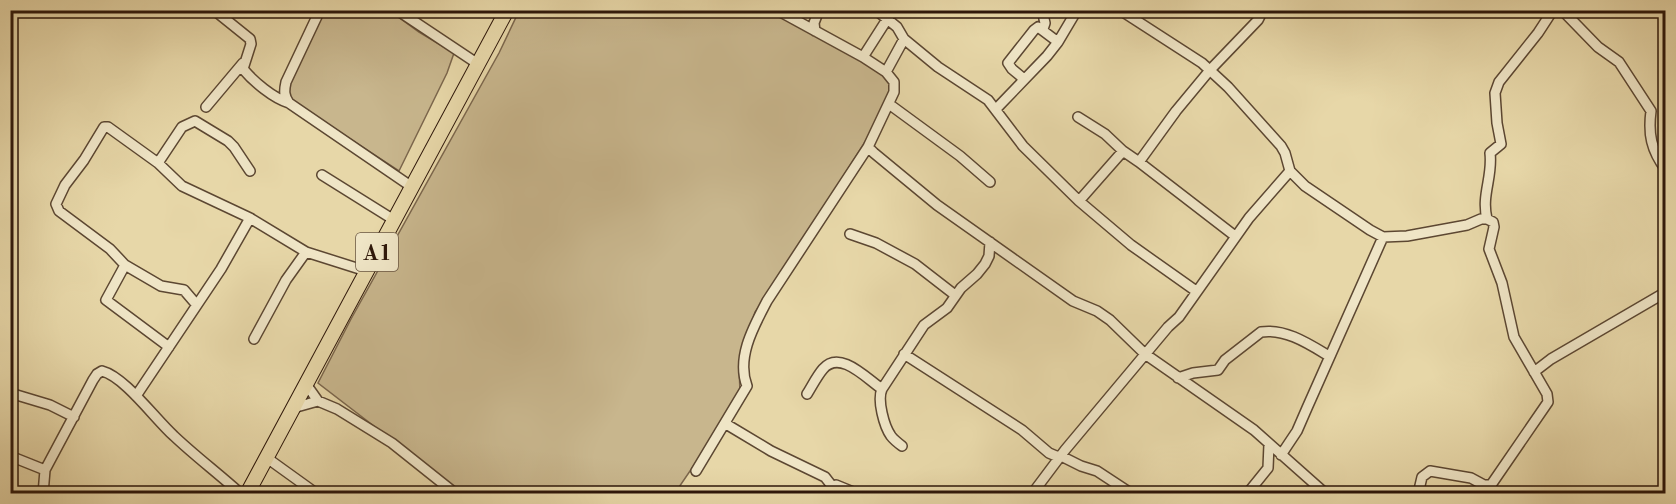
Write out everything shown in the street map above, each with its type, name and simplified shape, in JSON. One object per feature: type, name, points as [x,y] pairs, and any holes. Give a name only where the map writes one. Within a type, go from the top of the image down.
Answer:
[{"type":"highway","name":"A1","points":[[247,494],[507,10]]},
{"type":"street","points":[[206,107],[243,63],[251,44],[250,39],[214,10]]},
{"type":"street","points":[[289,103],[285,98],[286,82],[320,10]]},
{"type":"street","points":[[397,10],[478,64]]},
{"type":"street","points":[[696,471],[747,386],[743,377],[744,362],[749,336],[754,326],[767,301],[868,147],[895,86],[891,76],[863,57],[777,10]]},
{"type":"street","points":[[815,31],[814,23],[819,10]]},
{"type":"street","points":[[876,10],[897,27],[904,39],[938,67],[979,93],[996,109],[1023,146],[1079,201],[1131,245],[1196,291]]},
{"type":"street","points":[[863,57],[894,10]]},
{"type":"street","points":[[1042,10],[1045,23],[1043,29]]},
{"type":"street","points":[[996,109],[1058,42],[1077,10]]},
{"type":"street","points":[[1120,10],[1179,47],[1210,70],[1281,146],[1286,153],[1290,171],[1305,186],[1370,230],[1383,237],[1407,236],[1487,219],[1493,222],[1494,228],[1489,245],[1490,254],[1502,283],[1514,337],[1547,394],[1548,404],[1491,485],[1484,485],[1471,478],[1430,471],[1422,477],[1418,494]]},
{"type":"street","points":[[1138,162],[1210,70],[1258,20],[1260,16],[1258,10]]},
{"type":"street","points":[[1487,219],[1485,192],[1492,168],[1490,153],[1501,144],[1495,93],[1499,82],[1538,33],[1553,10]]},
{"type":"street","points":[[1562,10],[1598,47],[1619,62],[1643,97],[1651,111],[1650,141],[1665,170]]},
{"type":"street","points":[[1024,79],[1008,63],[1034,30],[1038,27],[1043,29],[1058,42]]},
{"type":"street","points":[[886,72],[904,39]]},
{"type":"street","points":[[243,63],[243,69],[249,76],[281,100],[289,103],[412,187]]},
{"type":"street","points":[[889,104],[960,156],[990,182]]},
{"type":"street","points":[[1078,117],[1105,134],[1123,151],[1235,236]]},
{"type":"street","points":[[158,163],[182,127],[195,121],[228,141],[250,171]]},
{"type":"street","points":[[196,304],[184,290],[161,286],[125,265],[110,249],[59,211],[56,202],[104,127],[108,127],[158,163],[182,186],[250,218],[306,252],[366,271]]},
{"type":"street","points":[[868,147],[937,205],[1073,301],[1097,311],[1110,320],[1145,354],[1254,430],[1326,494]]},
{"type":"street","points":[[1079,201],[1123,151]]},
{"type":"street","points":[[1032,494],[1145,354],[1179,317],[1235,236],[1290,171]]},
{"type":"street","points":[[322,175],[394,220]]},
{"type":"street","points":[[136,396],[196,304],[202,299],[250,218]]},
{"type":"street","points":[[850,234],[876,243],[915,264],[956,295]]},
{"type":"street","points":[[1281,455],[1297,430],[1383,237]]},
{"type":"street","points":[[902,446],[892,438],[887,429],[879,401],[882,389],[924,325],[947,308],[985,264],[990,242]]},
{"type":"street","points":[[254,339],[286,280],[306,252]]},
{"type":"street","points":[[125,265],[106,300],[169,347]]},
{"type":"street","points":[[1534,372],[1551,359],[1665,292]]},
{"type":"street","points":[[1178,378],[1193,373],[1218,370],[1225,360],[1261,332],[1278,332],[1293,337],[1329,356]]},
{"type":"street","points":[[904,354],[1022,430],[1049,453],[1097,471],[1132,494]]},
{"type":"street","points":[[807,394],[823,369],[835,362],[843,362],[850,366],[882,389]]},
{"type":"street","points":[[43,494],[45,470],[93,380],[100,371],[105,371],[136,396],[172,435],[241,494]]},
{"type":"street","points":[[306,384],[318,401],[337,409],[392,443],[456,494]]},
{"type":"street","points":[[10,393],[50,405],[74,417]]},
{"type":"street","points":[[293,408],[318,401]]},
{"type":"street","points":[[726,424],[771,451],[825,477],[829,490],[840,485],[858,494]]},
{"type":"street","points":[[1247,494],[1268,468],[1269,444]]},
{"type":"street","points":[[10,456],[45,470]]},
{"type":"street","points":[[267,458],[317,494]]},
{"type":"shaded area","points":[[322,11],[390,11],[454,53],[447,73],[399,171],[289,99],[287,89]]},
{"type":"shaded area","points":[[519,11],[773,11],[859,57],[886,76],[890,86],[888,100],[870,134],[755,312],[739,365],[740,393],[675,493],[461,493],[318,383],[351,319],[499,53]]}]
